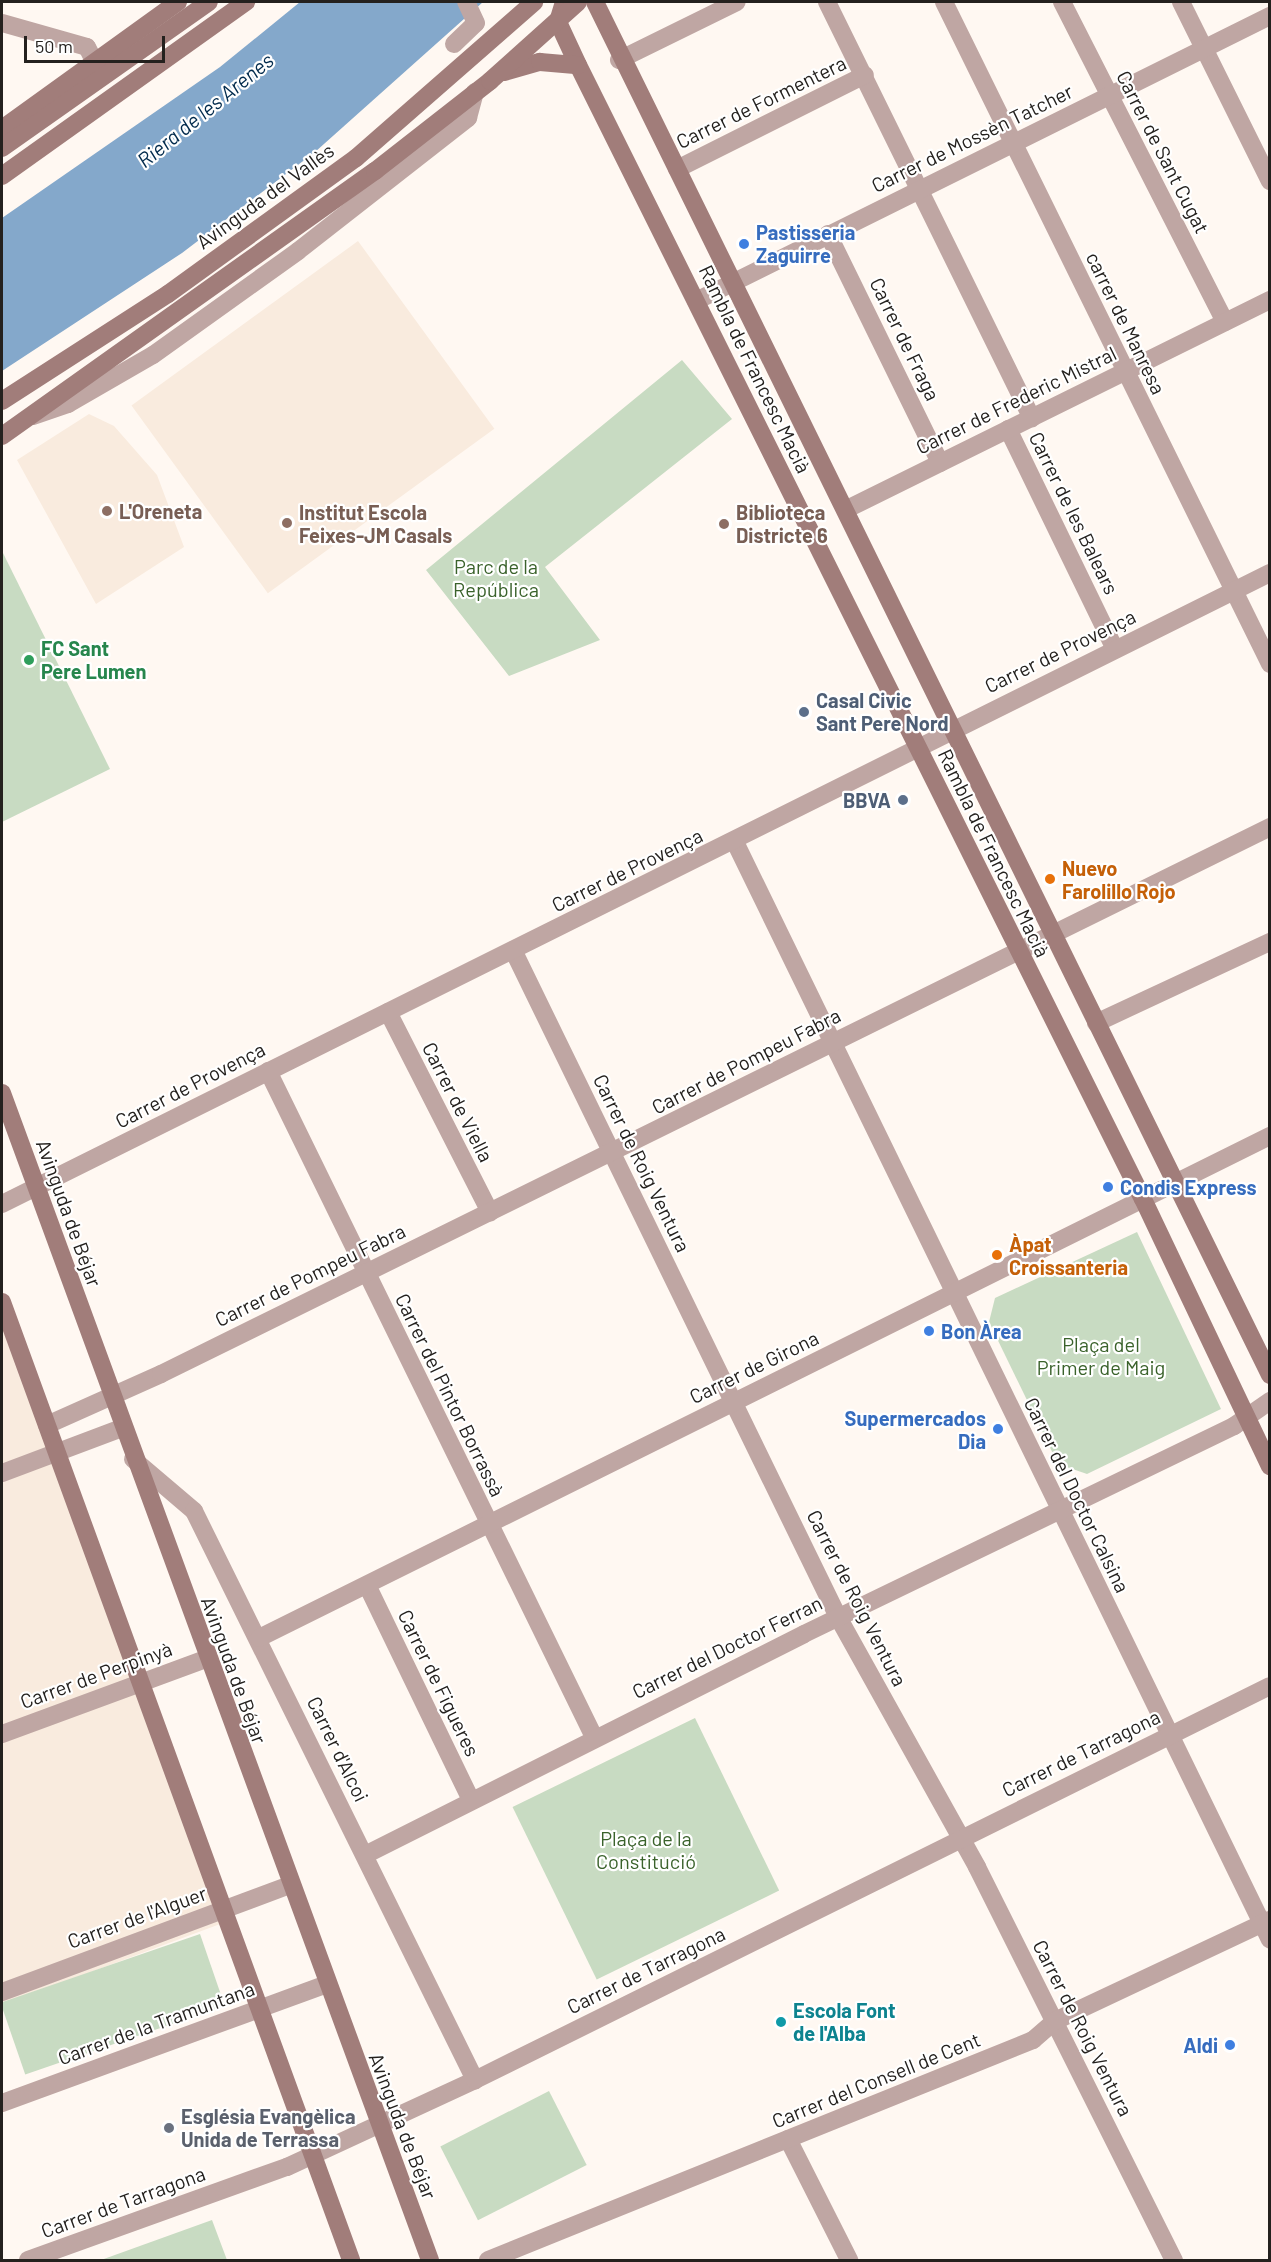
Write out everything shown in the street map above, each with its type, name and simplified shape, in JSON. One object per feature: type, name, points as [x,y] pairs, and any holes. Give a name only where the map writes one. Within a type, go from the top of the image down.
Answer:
[{"type":"main road","points":[[2,129],[96,65],[178,2]]},
{"type":"main road","points":[[2,148],[209,2]]},
{"type":"main road","points":[[2,176],[246,2]]},
{"type":"main road","name":"Avinguda del Vallès","points":[[2,401],[168,294],[356,158],[534,2]]},
{"type":"main road","points":[[558,22],[564,2]]},
{"type":"main road","points":[[2,436],[186,309],[500,74],[578,2]]},
{"type":"main road","name":"Rambla de Francesc Macià","points":[[595,2],[620,60],[847,509],[1052,934],[1269,1375]]},
{"type":"main road","name":"Rambla de Francesc Macià","points":[[558,22],[1018,952],[1143,1199],[1269,1466]]},
{"type":"main road","points":[[500,74],[540,62],[578,65]]},
{"type":"main road","name":"Avinguda de Béjar","points":[[2,1094],[325,1985],[430,2260]]},
{"type":"main road","points":[[2,1302],[351,2260]]},
{"type":"street","points":[[454,44],[476,23],[466,2]]},
{"type":"street","points":[[620,60],[737,2]]},
{"type":"street","points":[[827,2],[865,75],[1032,418]]},
{"type":"street","name":"carrer de Manresa","points":[[944,2],[1269,664]]},
{"type":"street","name":"Carrer de Sant Cugat","points":[[1062,2],[1225,322]]},
{"type":"street","points":[[1181,2],[1269,181]]},
{"type":"street","name":"Carrer de Mossèn Tatcher","points":[[696,301],[1269,16]]},
{"type":"street","points":[[2,23],[87,47],[96,65]]},
{"type":"street","name":"Carrer de Formentera","points":[[676,169],[865,75]]},
{"type":"street","name":"Carrer de Fraga","points":[[828,234],[940,463]]},
{"type":"street","name":"Carrer de Frederic Mistral","points":[[847,509],[1269,300]]},
{"type":"street","name":"Carrer de les Balears","points":[[1008,429],[1115,649]]},
{"type":"street","name":"Carrer de Provença","points":[[2,1204],[735,842],[917,748],[1269,573]]},
{"type":"street","name":"Carrer de Pompeu Fabra","points":[[47,1425],[111,1399],[364,1272],[611,1153],[1269,827]]},
{"type":"street","name":"Carrer del Doctor Calsina","points":[[735,842],[1058,1510],[1267,1928]]},
{"type":"street","points":[[1096,1023],[1269,942]]},
{"type":"street","name":"Carrer de Roig Ventura","points":[[513,950],[611,1153],[736,1401],[838,1617],[961,1837],[1174,2260]]},
{"type":"street","name":"Carrer de Viella","points":[[388,1012],[490,1212]]},
{"type":"street","name":"Carrer del Pintor Borrassà","points":[[268,1071],[364,1272],[594,1737]]},
{"type":"street","name":"Carrer de Girona","points":[[259,1638],[1269,1136]]},
{"type":"street","name":"Carrer del Doctor Ferran","points":[[365,1855],[594,1737],[1234,1426],[1245,1415],[1269,1401]]},
{"type":"street","points":[[2,1473],[122,1428]]},
{"type":"street","name":"Carrer d'Alcoi","points":[[133,1459],[194,1510],[475,2080]]},
{"type":"street","name":"Carrer de Figueres","points":[[367,1585],[471,1800]]},
{"type":"street","name":"Carrer de Perpinyà","points":[[2,1734],[206,1659]]},
{"type":"street","name":"Carrer de Tarragona","points":[[28,2260],[287,2167],[311,2151],[378,2124],[475,2080],[1269,1686]]},
{"type":"street","name":"Carrer de l'Alguer","points":[[2,1992],[289,1885]]},
{"type":"street","name":"Carrer del Consell de Cent","points":[[488,2260],[1033,2040],[1055,2021],[1267,1928]]},
{"type":"street","name":"Carrer de la Tramuntana","points":[[2,2103],[325,1985]]},
{"type":"street","points":[[788,2139],[849,2260]]},
{"type":"shaded area","name":"Institut Escola Feixes-JM Casals","points":[[358,241],[494,429],[268,593],[131,406]]},
{"type":"shaded area","name":"L'Oreneta","points":[[89,414],[114,426],[157,475],[184,547],[96,604],[17,460]]},
{"type":"shaded area","points":[[2,1326],[231,1920],[2,2005]]},
{"type":"green space","name":"Parc de la República","points":[[682,360],[732,419],[545,567],[600,640],[509,676],[426,570]]},
{"type":"green space","name":"FC Sant Pere Lumen","points":[[2,551],[110,769],[2,822]]},
{"type":"green space","name":"Plaça del Primer de Maig","points":[[1137,1232],[1221,1409],[1087,1474],[1058,1464],[989,1322],[995,1298]]},
{"type":"green space","name":"Plaça de la Constitució","points":[[695,1718],[779,1891],[597,1980],[513,1807]]},
{"type":"green space","points":[[200,1934],[225,2006],[25,2075],[2,2002]]},
{"type":"green space","points":[[549,2091],[587,2165],[478,2220],[440,2146]]},
{"type":"green space","points":[[212,2220],[227,2260],[101,2260]]},
{"type":"water","name":"Riera de les Arenes","points":[[300,2],[483,2],[315,152],[182,253],[2,371],[2,218],[220,67]]},
{"type":"place","name":"Pastisseria Zaguirre","points":[[744,244]]},
{"type":"place","name":"L'Oreneta","points":[[107,511]]},
{"type":"place","name":"Institut Escola Feixes-JM Casals","points":[[287,523]]},
{"type":"place","name":"Biblioteca Districte 6","points":[[724,524]]},
{"type":"place","name":"FC Sant Pere Lumen","points":[[29,660]]},
{"type":"place","name":"Casal Civic Sant Pere Nord","points":[[804,712]]},
{"type":"place","name":"BBVA","points":[[903,800]]},
{"type":"place","name":"Nuevo Farolillo Rojo","points":[[1050,879]]},
{"type":"place","name":"Condis Express","points":[[1108,1187]]},
{"type":"place","name":"Àpat Croissanteria","points":[[997,1255]]},
{"type":"place","name":"Bon Àrea","points":[[929,1331]]},
{"type":"place","name":"Supermercados Dia","points":[[998,1429]]},
{"type":"place","name":"Escola Font de l'Alba","points":[[781,2022]]},
{"type":"place","name":"Aldi","points":[[1230,2045]]},
{"type":"place","name":"Església Evangèlica Unida de Terrassa","points":[[169,2128]]}]
